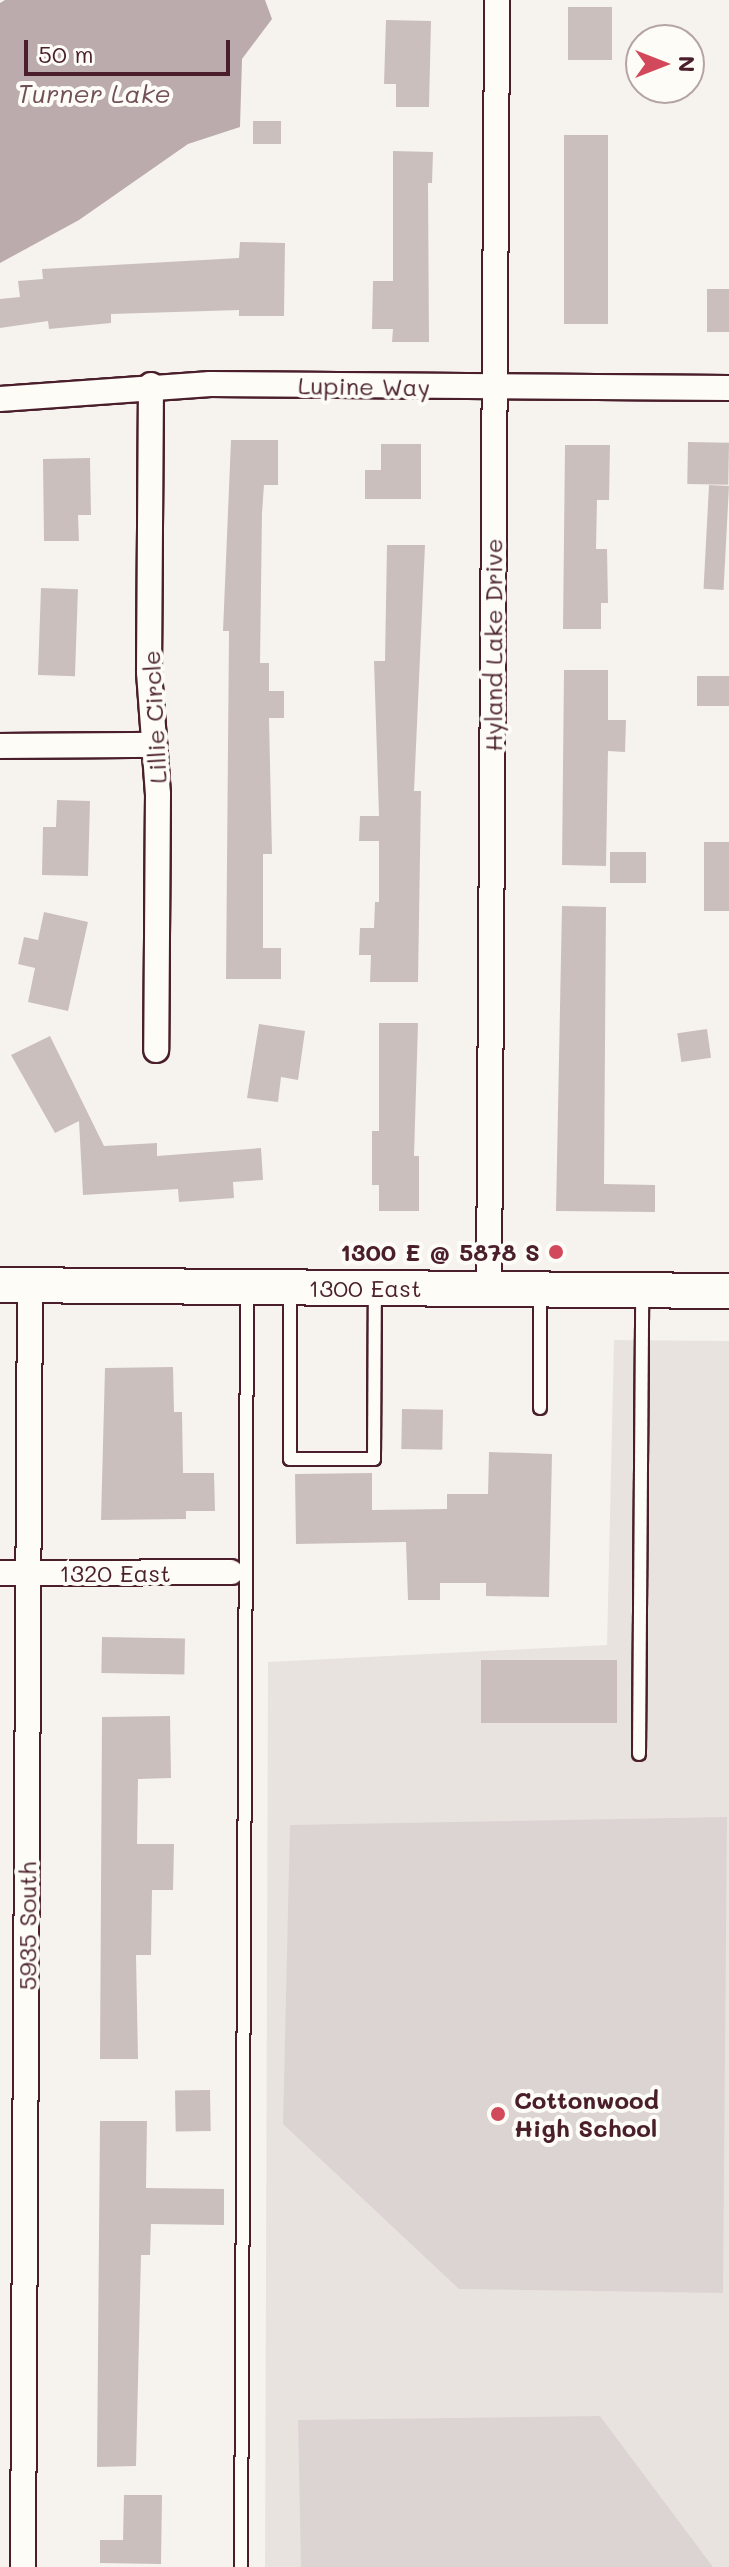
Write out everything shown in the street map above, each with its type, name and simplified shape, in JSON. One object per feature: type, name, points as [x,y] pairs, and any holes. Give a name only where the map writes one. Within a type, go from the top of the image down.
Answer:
[{"type":"main road","name":"1300 East","points":[[15,1285],[729,1291]]},
{"type":"street","name":"Hyland Lake Drive","points":[[489,1289],[497,0]]},
{"type":"street","name":"Lupine Way","points":[[0,399],[151,385],[729,388]]},
{"type":"street","name":"Lillie Circle","points":[[151,385],[153,745],[158,794],[156,1050]]},
{"type":"street","points":[[0,746],[153,745]]},
{"type":"street","name":"5935 South","points":[[15,1285],[29,1573],[23,2567]]},
{"type":"street","name":"1320 East","points":[[0,1573],[231,1572]]},
{"type":"lane","points":[[241,2567],[247,1287]]},
{"type":"lane","points":[[290,1287],[290,1459],[374,1459],[375,1288]]},
{"type":"lane","points":[[540,1290],[540,1408]]},
{"type":"lane","points":[[639,1754],[642,1291]]},
{"type":"shaded area","name":"Cottonwood High School","points":[[614,1340],[729,1341],[729,2567],[265,2567],[268,1662],[607,1645]]},
{"type":"shaded area","points":[[727,1817],[723,2293],[459,2289],[283,2124],[290,1825]]},
{"type":"shaded area","points":[[600,2416],[713,2567],[301,2567],[298,2420]]},
{"type":"water","name":"Turner Lake","points":[[5,0],[265,0],[272,19],[242,59],[240,127],[188,144],[79,220],[0,263],[0,3]]},
{"type":"building","points":[[568,7],[612,7],[612,60],[568,60]]},
{"type":"building","points":[[386,20],[431,21],[429,107],[396,107],[396,84],[384,84]]},
{"type":"building","points":[[253,121],[281,121],[281,144],[253,144]]},
{"type":"building","points":[[564,135],[608,135],[608,324],[564,324]]},
{"type":"building","points":[[393,151],[433,152],[432,183],[428,183],[429,342],[392,342],[393,329],[372,329],[373,281],[393,281]]},
{"type":"building","points":[[240,242],[285,243],[284,316],[239,316],[239,310],[111,314],[111,323],[49,329],[48,321],[0,328],[0,299],[20,297],[18,281],[43,279],[42,269],[239,258]]},
{"type":"building","points":[[707,289],[729,289],[729,332],[707,332]]},
{"type":"building","points":[[231,440],[278,440],[278,485],[264,485],[260,663],[269,663],[269,691],[284,691],[284,718],[269,718],[272,854],[263,854],[263,948],[281,948],[281,979],[226,979],[229,631],[223,631]]},
{"type":"building","points":[[688,442],[729,443],[728,485],[687,484]]},
{"type":"building","points":[[381,444],[421,444],[421,499],[365,499],[365,470],[381,470]]},
{"type":"building","points":[[565,445],[610,445],[609,500],[597,500],[596,549],[607,549],[608,603],[601,603],[601,629],[563,629]]},
{"type":"building","points":[[90,458],[91,515],[78,515],[79,541],[44,541],[43,459]]},
{"type":"building","points":[[709,485],[729,486],[724,590],[704,589]]},
{"type":"building","points":[[387,545],[425,545],[414,791],[421,791],[418,982],[370,982],[371,955],[359,955],[360,928],[374,928],[375,902],[379,902],[379,841],[359,841],[360,816],[379,816],[374,661],[385,661]]},
{"type":"building","points":[[41,588],[78,589],[75,676],[38,675]]},
{"type":"building","points":[[564,670],[608,670],[608,720],[626,720],[625,752],[608,751],[606,866],[562,865]]},
{"type":"building","points":[[697,676],[729,676],[729,706],[697,706]]},
{"type":"building","points":[[57,800],[90,801],[88,876],[42,875],[43,827],[56,827]]},
{"type":"building","points":[[704,842],[729,842],[729,911],[704,911]]},
{"type":"building","points":[[610,852],[646,852],[646,883],[610,883]]},
{"type":"building","points":[[562,906],[606,907],[604,1184],[655,1185],[655,1212],[556,1211]]},
{"type":"building","points":[[44,912],[88,922],[68,1011],[28,1002],[35,968],[18,964],[24,937],[38,940]]},
{"type":"building","points":[[379,1023],[418,1023],[414,1156],[419,1156],[419,1211],[379,1211],[379,1185],[372,1185],[372,1131],[379,1131]]},
{"type":"building","points":[[259,1024],[305,1031],[298,1080],[281,1077],[278,1102],[247,1098]]},
{"type":"building","points":[[707,1029],[711,1058],[681,1062],[677,1033]]},
{"type":"building","points":[[50,1036],[104,1146],[157,1143],[157,1156],[261,1148],[263,1180],[233,1182],[234,1198],[179,1202],[178,1189],[83,1195],[79,1121],[55,1133],[11,1055]]},
{"type":"building","points":[[173,1367],[174,1412],[182,1412],[183,1473],[214,1473],[215,1511],[186,1511],[186,1519],[101,1520],[105,1368]]},
{"type":"building","points":[[402,1409],[443,1410],[442,1450],[401,1449]]},
{"type":"building","points":[[489,1452],[552,1454],[549,1597],[486,1596],[486,1583],[440,1583],[440,1600],[408,1600],[406,1542],[296,1544],[295,1474],[372,1473],[372,1510],[447,1509],[447,1494],[488,1494]]},
{"type":"building","points":[[102,1637],[185,1638],[184,1674],[101,1673]]},
{"type":"building","points":[[481,1660],[617,1660],[617,1723],[481,1723]]},
{"type":"building","points":[[170,1716],[171,1778],[138,1779],[137,1844],[174,1844],[173,1890],[152,1890],[151,1955],[136,1955],[138,2059],[100,2059],[102,1717]]},
{"type":"building","points":[[210,2090],[211,2131],[176,2132],[175,2091]]},
{"type":"building","points":[[100,2121],[147,2121],[146,2188],[224,2189],[224,2225],[151,2224],[150,2255],[141,2255],[136,2466],[97,2467]]},
{"type":"building","points":[[124,2495],[162,2495],[161,2564],[100,2563],[100,2540],[123,2540]]},
{"type":"place","name":"1300 E @ 5878 S","points":[[556,1252]]},
{"type":"place","name":"Cottonwood High School","points":[[498,2114]]}]
